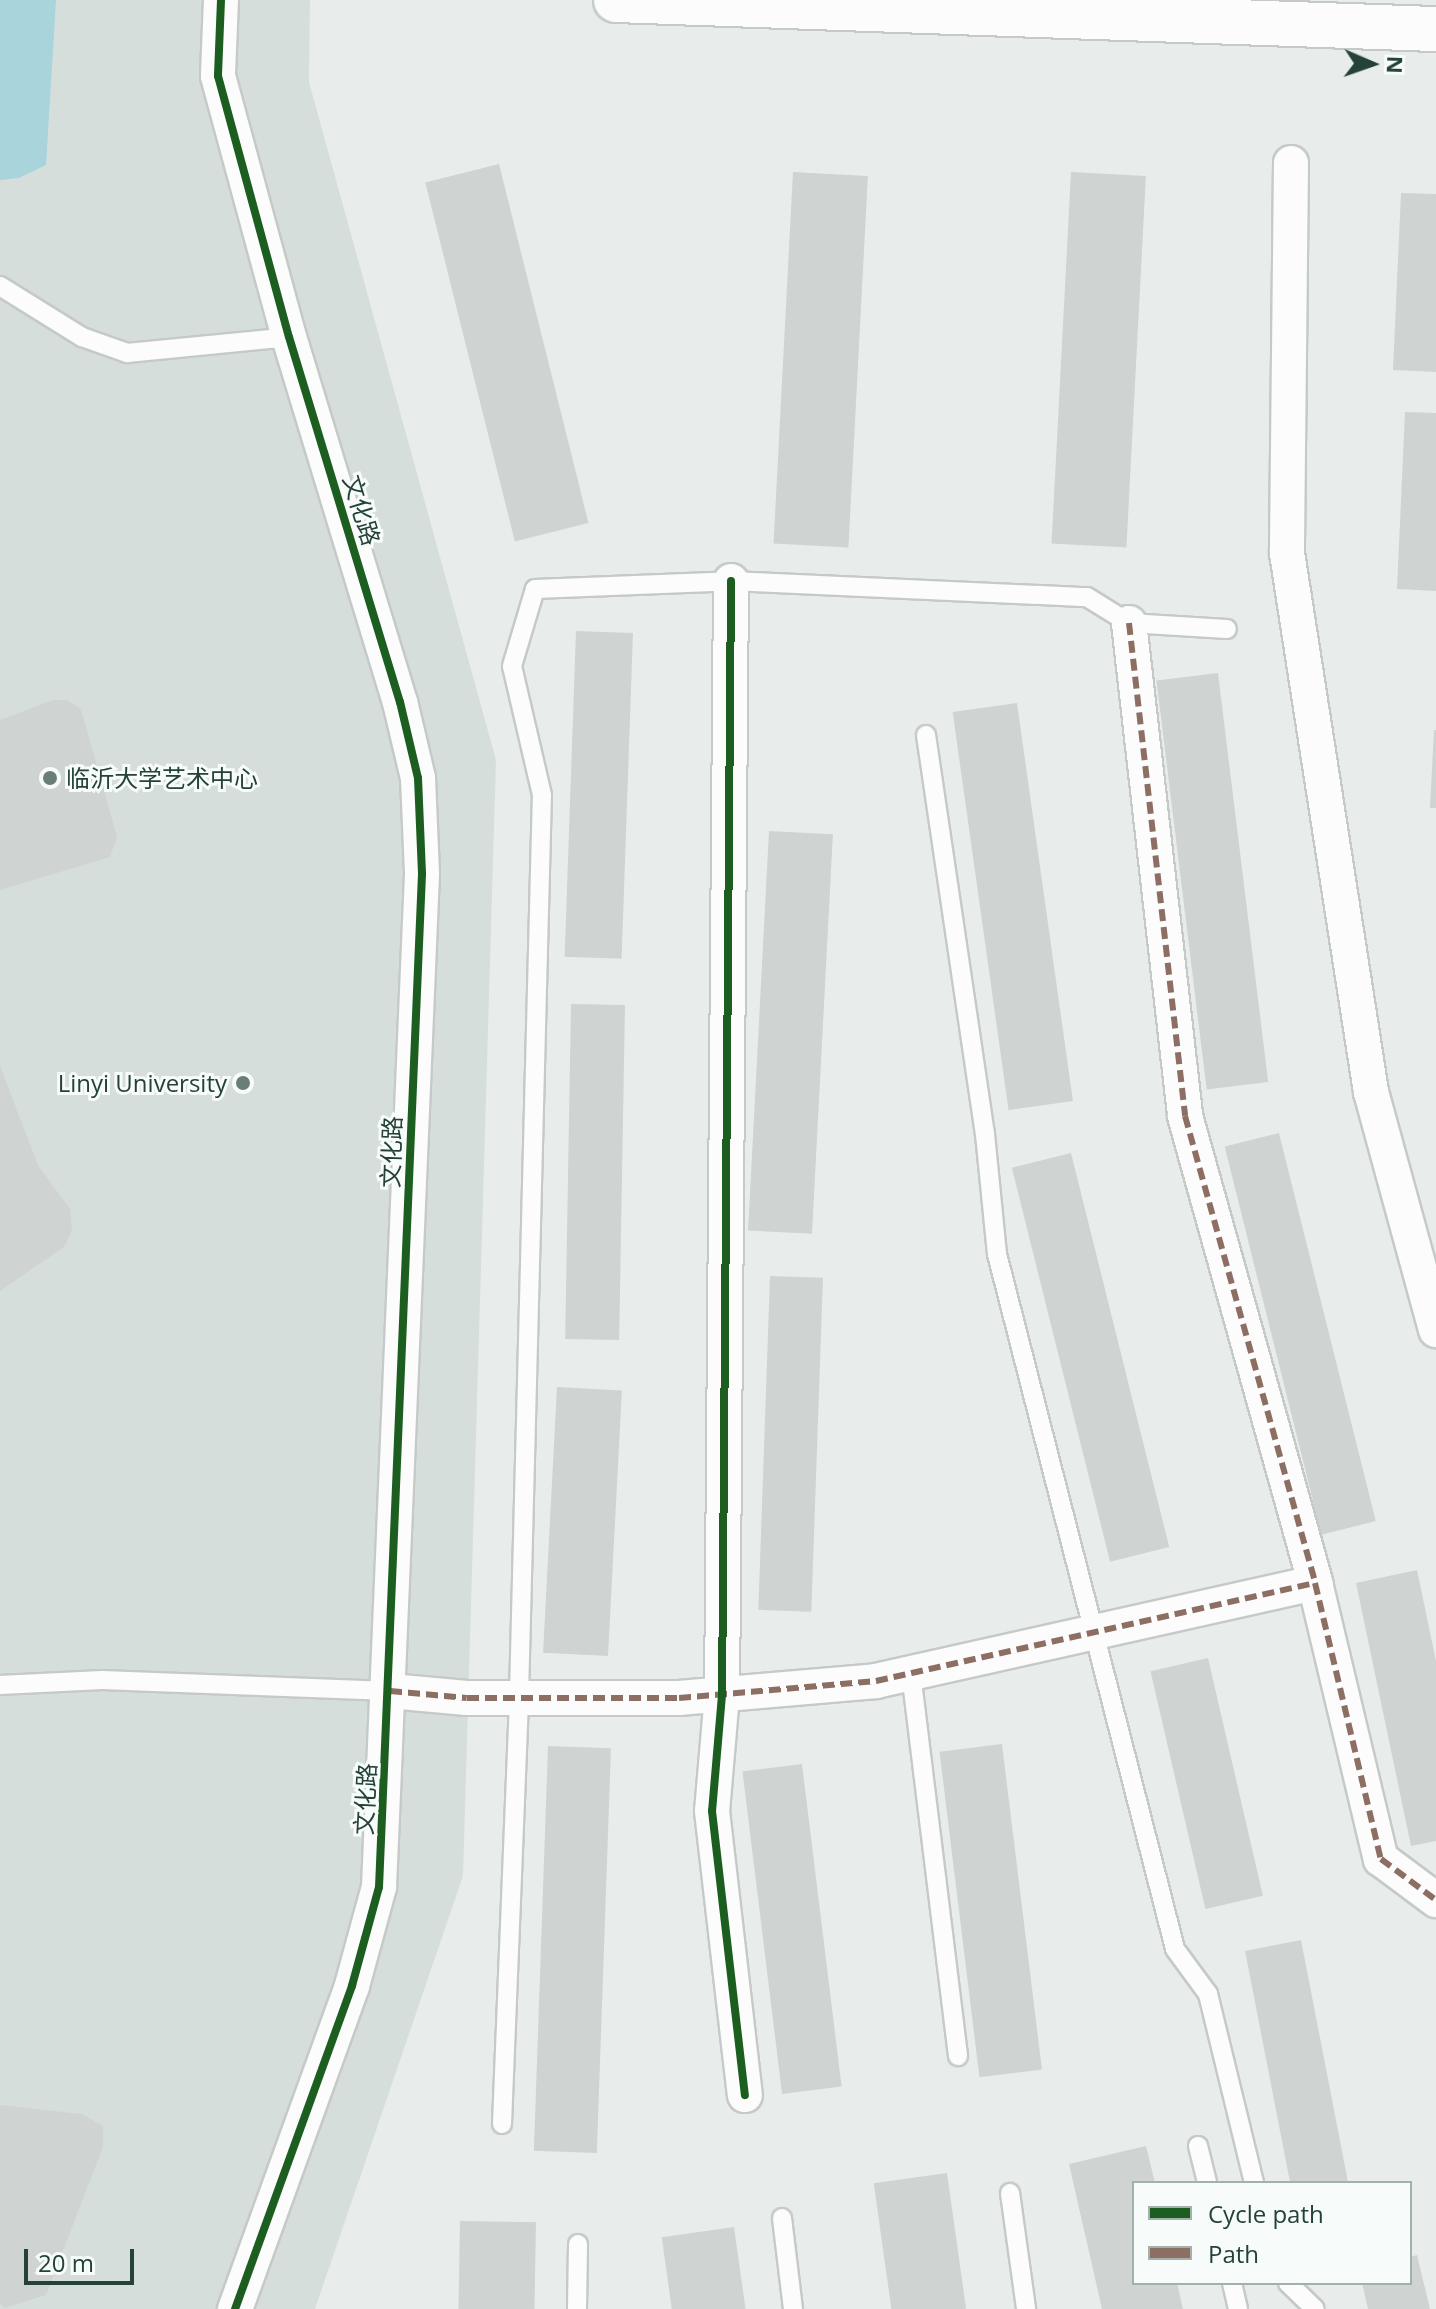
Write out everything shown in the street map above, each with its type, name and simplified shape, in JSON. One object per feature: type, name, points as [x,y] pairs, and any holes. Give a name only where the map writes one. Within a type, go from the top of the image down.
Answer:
[{"type":"street","name":"文化路","points":[[221,0],[218,76],[289,337],[418,778],[422,874],[390,1691],[379,1887],[352,1986],[235,2309]]},
{"type":"street","points":[[616,0],[1436,29]]},
{"type":"street","points":[[1291,163],[1287,553],[1371,1092],[1436,1330]]},
{"type":"street","points":[[731,581],[722,1695],[712,1811],[745,2095]]},
{"type":"street","points":[[1129,623],[1185,1116],[1315,1583],[1381,1859],[1436,1900]]},
{"type":"street","points":[[390,1691],[467,1698],[722,1695],[911,1673],[1315,1583]]},
{"type":"lane","points":[[0,286],[82,337],[127,353],[289,337]]},
{"type":"lane","points":[[502,2124],[519,1695],[542,795],[512,666],[535,589],[731,581],[1087,597],[1129,623],[1227,629]]},
{"type":"lane","points":[[926,735],[985,1134],[997,1254],[1175,1949],[1208,1994],[1254,2181]]},
{"type":"lane","points":[[911,1673],[958,2056]]},
{"type":"lane","points":[[0,1685],[102,1680],[390,1691]]},
{"type":"lane","points":[[1198,2146],[1207,2181]]},
{"type":"lane","points":[[1010,2193],[1026,2309]]},
{"type":"lane","points":[[782,2218],[793,2309]]},
{"type":"lane","points":[[577,2309],[578,2244]]},
{"type":"lane","points":[[1232,2285],[1238,2309]]},
{"type":"lane","points":[[1290,2285],[1315,2309]]},
{"type":"shaded area","name":"Linyi University","points":[[0,0],[310,0],[309,82],[496,760],[463,1876],[315,2309],[0,2309]]},
{"type":"water","points":[[0,0],[56,0],[46,165],[19,178],[0,180]]},
{"type":"building","points":[[499,164],[589,523],[515,541],[425,182]]},
{"type":"building","points":[[793,172],[868,176],[848,547],[774,543]]},
{"type":"building","points":[[1071,172],[1146,176],[1126,547],[1052,543]]},
{"type":"building","points":[[1401,193],[1436,194],[1436,372],[1393,370]]},
{"type":"building","points":[[1405,412],[1436,413],[1436,591],[1397,589]]},
{"type":"building","points":[[576,631],[633,633],[622,959],[565,957]]},
{"type":"building","points":[[1218,673],[1268,1082],[1207,1089],[1156,681]]},
{"type":"building","name":"临沂大学艺术中心","points":[[53,700],[67,700],[81,709],[117,837],[110,857],[0,890],[0,720]]},
{"type":"building","points":[[1017,703],[1073,1101],[1009,1110],[953,712]]},
{"type":"building","points":[[1434,730],[1436,808],[1430,808]]},
{"type":"building","points":[[769,831],[833,834],[812,1234],[748,1230]]},
{"type":"building","points":[[571,1004],[625,1005],[619,1340],[565,1339]]},
{"type":"building","points":[[0,1066],[38,1165],[70,1209],[72,1230],[64,1247],[0,1291]]},
{"type":"building","points":[[1279,1133],[1376,1521],[1321,1535],[1225,1147]]},
{"type":"building","points":[[1071,1153],[1169,1547],[1110,1562],[1012,1168]]},
{"type":"building","points":[[770,1276],[823,1278],[811,1612],[758,1610]]},
{"type":"building","points":[[557,1387],[622,1390],[608,1656],[543,1653]]},
{"type":"building","points":[[1417,1570],[1436,1661],[1436,1841],[1411,1846],[1356,1583]]},
{"type":"building","points":[[1208,1658],[1263,1896],[1205,1909],[1151,1671]]},
{"type":"building","points":[[1002,1744],[1042,2070],[979,2077],[939,1752]]},
{"type":"building","points":[[548,1746],[611,1748],[597,2153],[534,2151]]},
{"type":"building","points":[[802,1764],[842,2087],[782,2094],[742,1771]]},
{"type":"building","points":[[1301,1940],[1348,2181],[1290,2181],[1245,1951]]},
{"type":"building","points":[[0,2105],[82,2114],[103,2126],[103,2147],[46,2295],[5,2308],[0,2304]]},
{"type":"building","points":[[1146,2146],[1155,2181],[1132,2181],[1132,2285],[1177,2285],[1183,2309],[1102,2309],[1069,2164]]},
{"type":"building","points":[[947,2173],[966,2309],[891,2309],[874,2183]]},
{"type":"building","points":[[460,2221],[536,2222],[534,2309],[458,2309]]},
{"type":"building","points":[[734,2227],[746,2309],[672,2309],[662,2237]]},
{"type":"building","points":[[1417,2255],[1430,2309],[1368,2309],[1362,2285],[1412,2285],[1412,2256]]},
{"type":"marked path","points":[[1129,623],[1185,1116],[1315,1583],[1381,1859],[1436,1900]]},
{"type":"marked path","points":[[390,1691],[467,1698],[679,1698],[876,1681],[1315,1583]]},
{"type":"cycle path","points":[[221,0],[218,76],[289,337],[400,702],[418,778],[422,874],[379,1887],[352,1986],[235,2309]]},
{"type":"cycle path","points":[[731,581],[722,1695],[712,1811],[745,2095]]},
{"type":"place","name":"临沂大学艺术中心","points":[[50,778]]},
{"type":"place","name":"Linyi University","points":[[243,1083]]}]
